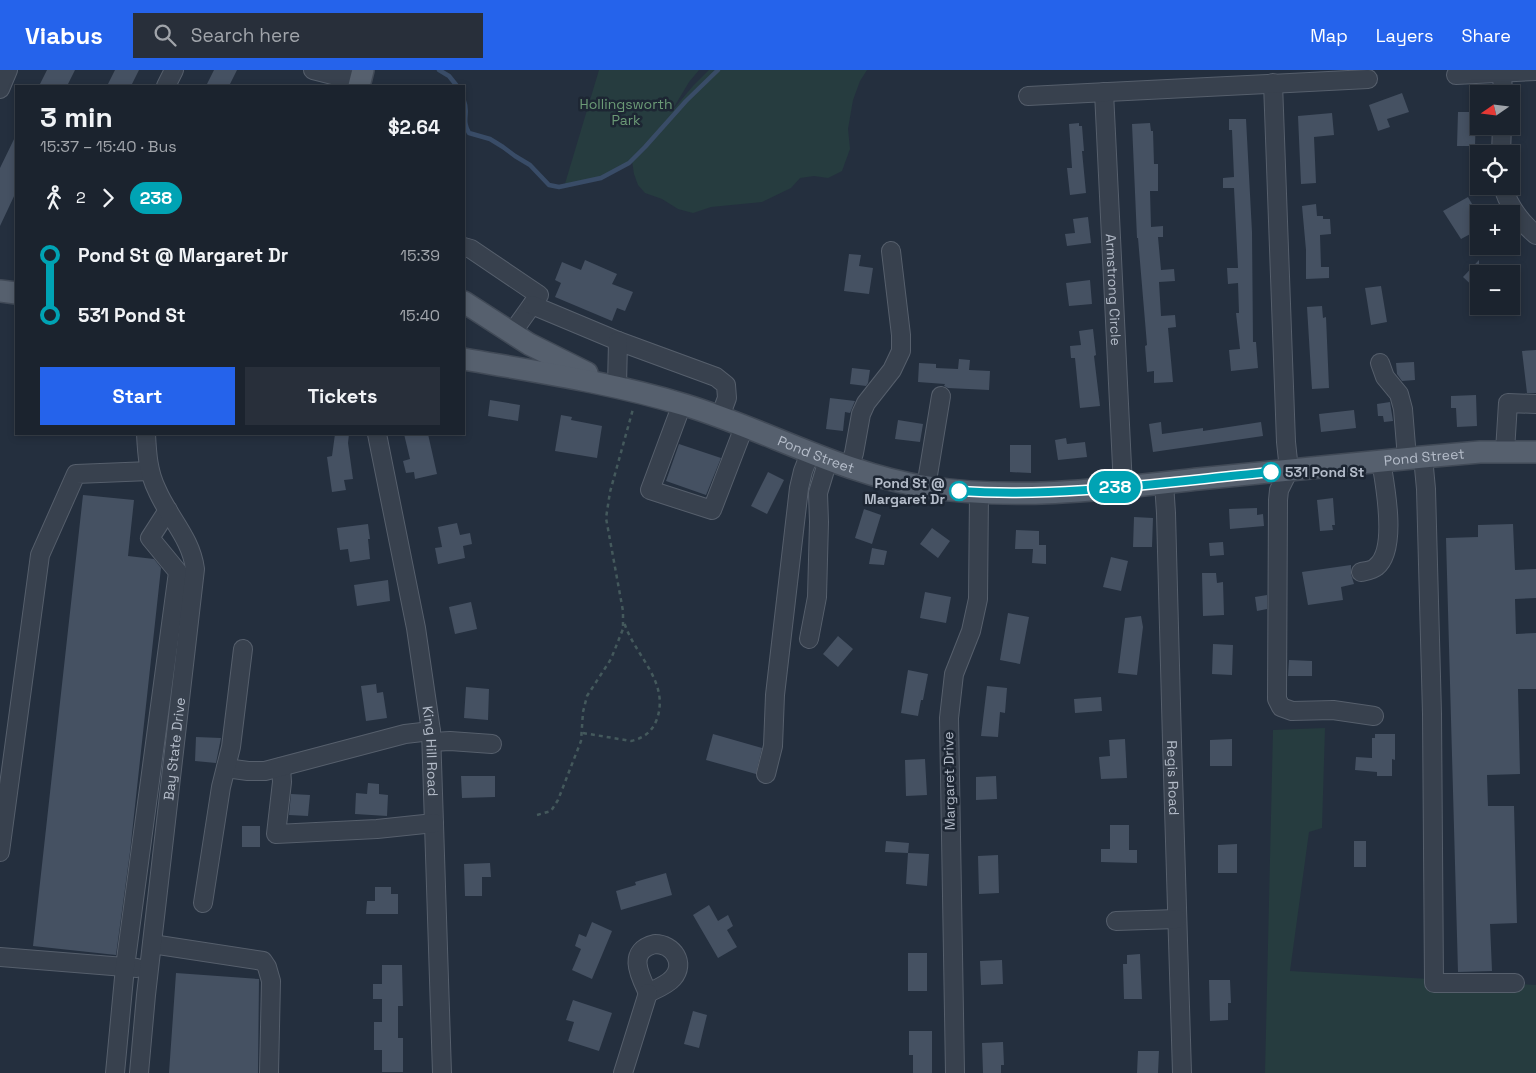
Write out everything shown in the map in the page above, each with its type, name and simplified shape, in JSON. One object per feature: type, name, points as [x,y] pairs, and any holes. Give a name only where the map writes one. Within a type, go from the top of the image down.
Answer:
[{"type":"main road","points":[[0,291],[15,293]]},
{"type":"main road","points":[[465,303],[512,333],[562,361],[627,388]]},
{"type":"main road","name":"Pond Street","points":[[465,359],[627,388],[720,417],[849,468],[893,481],[979,493],[1037,493],[1123,487],[1415,458],[1505,451],[1536,452]]},
{"type":"street","points":[[0,89],[8,70]]},
{"type":"street","points":[[166,85],[174,70]]},
{"type":"street","points":[[313,70],[361,79]]},
{"type":"street","points":[[1456,75],[1536,72]]},
{"type":"street","points":[[1502,73],[1503,85]]},
{"type":"street","points":[[1028,96],[1368,79]]},
{"type":"street","points":[[1273,84],[1288,470],[1279,490],[1278,500],[1277,699],[1280,707],[1292,712],[1333,710],[1374,716]]},
{"type":"street","name":"Armstrong Circle","points":[[1104,92],[1123,487]]},
{"type":"street","points":[[1507,195],[1518,218],[1536,235]]},
{"type":"street","points":[[465,247],[539,295],[512,333]]},
{"type":"street","points":[[849,468],[854,453],[860,414],[866,403],[892,370],[901,351],[892,251]]},
{"type":"street","points":[[532,304],[618,341],[716,377],[726,384],[727,398],[720,417]]},
{"type":"street","points":[[618,341],[627,388]]},
{"type":"street","points":[[1380,363],[1384,377],[1399,394],[1415,458],[1426,489],[1432,704],[1434,983],[1515,983]]},
{"type":"street","points":[[926,487],[941,396]]},
{"type":"street","points":[[682,404],[650,490],[712,510],[744,427]]},
{"type":"street","points":[[1505,451],[1508,404],[1536,404]]},
{"type":"street","name":"Bay State Drive","points":[[139,1073],[172,767],[186,570],[194,560],[187,542],[157,491],[150,471],[146,435]]},
{"type":"street","name":"King Hill Road","points":[[377,435],[414,622],[431,736],[442,1073]]},
{"type":"street","points":[[809,639],[817,597],[819,457]]},
{"type":"street","points":[[766,774],[773,746],[775,695],[799,488],[803,471],[819,457]]},
{"type":"street","points":[[1362,572],[1376,568],[1388,550],[1388,503],[1381,461]]},
{"type":"street","points":[[0,852],[40,555],[76,474],[150,471]]},
{"type":"street","name":"Regis Road","points":[[1164,483],[1182,1073]]},
{"type":"street","name":"Margaret Drive","points":[[955,1073],[948,726],[954,674],[970,631],[978,599],[979,493]]},
{"type":"street","points":[[115,1073],[125,967],[152,764],[186,570],[150,538],[168,510]]},
{"type":"street","points":[[203,903],[221,787],[231,747],[243,649]]},
{"type":"street","points":[[226,768],[257,772],[405,734],[431,736],[450,741],[492,744]]},
{"type":"street","points":[[152,764],[172,767]]},
{"type":"street","points":[[281,767],[282,782],[276,834],[377,829],[434,823]]},
{"type":"street","points":[[1116,922],[1177,919]]},
{"type":"street","points":[[152,944],[263,961],[272,981],[269,1073]]},
{"type":"street","points":[[0,957],[149,969]]},
{"type":"street","points":[[624,1073],[648,993]]},
{"type":"path","points":[[583,733],[631,741],[639,739],[651,731],[657,717],[659,695],[654,678],[648,664],[630,636],[624,621],[606,518],[627,388]]},
{"type":"path","points":[[537,815],[551,811],[558,800],[581,742],[583,712],[587,696],[614,652],[621,637],[624,621]]},
{"type":"green space","name":"Hollingsworth Park","points":[[599,70],[699,70],[689,82],[671,112],[709,70],[867,70],[860,81],[853,100],[848,129],[850,149],[842,171],[828,178],[814,176],[800,178],[791,188],[762,202],[711,207],[693,213],[678,209],[662,199],[645,193],[638,185],[632,161],[586,183],[564,187]]},
{"type":"green space","points":[[1325,728],[1322,828],[1309,832],[1290,971],[1536,985],[1536,1073],[1265,1073],[1273,730]]},
{"type":"building","points":[[47,70],[75,70],[68,85],[40,85]]},
{"type":"building","points":[[115,70],[139,70],[132,85],[108,85]]},
{"type":"building","points":[[214,70],[237,70],[230,85],[206,85]]},
{"type":"building","points":[[1402,93],[1409,112],[1387,119],[1390,127],[1378,131],[1369,105]]},
{"type":"building","points":[[1458,112],[1470,112],[1470,135],[1475,135],[1475,145],[1457,146]]},
{"type":"building","points":[[1332,113],[1334,135],[1314,137],[1316,183],[1301,184],[1298,116]]},
{"type":"building","points":[[1229,119],[1246,119],[1252,232],[1253,342],[1256,342],[1258,368],[1231,371],[1229,350],[1240,349],[1236,313],[1239,313],[1238,283],[1228,284],[1227,268],[1238,268],[1234,188],[1223,188],[1223,178],[1234,177],[1232,130],[1229,130]]},
{"type":"building","points":[[1079,123],[1079,126],[1082,126],[1086,193],[1070,195],[1067,168],[1072,168],[1069,124]]},
{"type":"building","points":[[1150,123],[1151,131],[1153,131],[1154,164],[1158,164],[1158,191],[1150,191],[1151,227],[1163,226],[1163,237],[1158,237],[1161,270],[1174,269],[1175,281],[1159,282],[1161,316],[1175,315],[1176,327],[1168,328],[1173,382],[1154,383],[1154,371],[1147,372],[1145,346],[1147,345],[1137,238],[1132,124]]},
{"type":"building","points":[[15,137],[15,194],[0,226],[0,168]]},
{"type":"building","points":[[1468,197],[1473,205],[1470,205],[1470,234],[1461,239],[1443,211]]},
{"type":"building","points":[[1316,204],[1317,216],[1323,216],[1323,219],[1330,219],[1331,234],[1320,235],[1321,267],[1329,267],[1329,278],[1306,279],[1306,250],[1302,206]]},
{"type":"building","points":[[1088,217],[1091,243],[1067,246],[1065,234],[1075,233],[1073,219]]},
{"type":"building","points":[[849,254],[861,255],[859,266],[873,268],[869,294],[844,291]]},
{"type":"building","points":[[585,260],[617,274],[612,284],[633,292],[625,311],[617,308],[612,321],[555,297],[561,283],[555,280],[562,262],[581,270]]},
{"type":"building","points":[[1470,270],[1470,284],[1463,277]]},
{"type":"building","points":[[1090,280],[1092,304],[1069,306],[1066,283]]},
{"type":"building","points":[[1381,286],[1387,322],[1371,325],[1365,288]]},
{"type":"building","points":[[1322,306],[1323,318],[1326,317],[1329,388],[1312,389],[1307,307]]},
{"type":"building","points":[[1093,329],[1100,406],[1080,408],[1075,358],[1071,358],[1070,346],[1081,345],[1079,331]]},
{"type":"building","points":[[1536,350],[1536,393],[1527,393],[1522,351]]},
{"type":"building","points":[[959,359],[970,360],[969,370],[990,371],[989,390],[948,388],[944,386],[945,384],[918,382],[919,363],[936,364],[936,368],[958,369]]},
{"type":"building","points":[[1414,362],[1415,380],[1402,381],[1397,374],[1396,363]]},
{"type":"building","points":[[852,368],[870,370],[866,386],[850,384]]},
{"type":"building","points":[[1476,395],[1477,426],[1457,427],[1456,408],[1451,408],[1451,396]]},
{"type":"building","points":[[830,398],[855,401],[850,413],[845,412],[843,431],[826,429]]},
{"type":"building","points":[[490,400],[520,405],[518,421],[488,416]]},
{"type":"building","points":[[1390,402],[1393,421],[1384,422],[1383,416],[1378,416],[1377,404]]},
{"type":"building","points":[[1354,410],[1356,428],[1321,432],[1319,414]]},
{"type":"building","points":[[561,415],[572,417],[571,420],[602,426],[597,458],[555,451]]},
{"type":"building","points":[[898,420],[923,424],[920,442],[895,439]]},
{"type":"building","points":[[1161,422],[1162,434],[1203,428],[1203,431],[1261,422],[1263,436],[1153,452],[1149,424]]},
{"type":"building","points":[[335,435],[349,435],[348,443],[353,479],[344,480],[346,490],[332,492],[327,457],[332,456]]},
{"type":"building","points":[[404,435],[428,435],[437,474],[415,479],[414,472],[406,473],[403,461],[410,459]]},
{"type":"building","points":[[1066,438],[1067,444],[1085,442],[1087,457],[1058,460],[1055,440]]},
{"type":"building","points":[[679,444],[721,458],[706,495],[666,481]]},
{"type":"building","points":[[1010,445],[1031,445],[1031,473],[1010,472]]},
{"type":"building","points":[[768,472],[784,480],[767,514],[751,506]]},
{"type":"building","points":[[83,495],[134,500],[128,556],[154,559],[161,568],[130,852],[116,955],[33,946]]},
{"type":"building","points":[[1333,498],[1335,525],[1332,525],[1333,530],[1320,531],[1317,500]]},
{"type":"building","points":[[1257,508],[1257,515],[1263,514],[1264,526],[1230,529],[1229,509]]},
{"type":"building","points":[[864,509],[881,515],[872,544],[855,538]]},
{"type":"building","points":[[1134,517],[1153,518],[1152,547],[1133,547]]},
{"type":"building","points":[[457,523],[460,535],[470,533],[472,544],[463,546],[465,558],[438,564],[435,548],[442,547],[438,527]]},
{"type":"building","points":[[368,524],[370,559],[350,562],[348,549],[340,550],[337,528]]},
{"type":"building","points":[[1513,524],[1515,570],[1536,569],[1536,598],[1515,599],[1516,634],[1536,633],[1536,689],[1518,689],[1520,774],[1487,775],[1488,806],[1514,806],[1517,923],[1490,924],[1492,971],[1458,972],[1446,538],[1478,537],[1478,525]]},
{"type":"building","points":[[932,528],[950,541],[938,558],[920,544]]},
{"type":"building","points":[[1016,530],[1039,531],[1039,545],[1046,545],[1046,564],[1032,563],[1033,549],[1015,549]]},
{"type":"building","points":[[1223,542],[1224,555],[1210,556],[1209,543]]},
{"type":"building","points":[[872,548],[887,551],[884,565],[869,564]]},
{"type":"building","points":[[1111,557],[1128,561],[1121,591],[1103,587]]},
{"type":"building","points":[[1351,565],[1354,584],[1341,587],[1343,600],[1308,605],[1302,572]]},
{"type":"building","points":[[1202,573],[1216,573],[1217,583],[1223,582],[1224,615],[1203,616]]},
{"type":"building","points":[[388,580],[390,601],[357,606],[354,585]]},
{"type":"building","points":[[925,592],[951,597],[946,623],[920,618]]},
{"type":"building","points":[[1267,595],[1267,609],[1257,611],[1255,597]]},
{"type":"building","points":[[471,602],[477,629],[455,634],[449,607]]},
{"type":"building","points":[[1008,613],[1029,617],[1020,664],[1000,660]]},
{"type":"building","points":[[1141,616],[1143,627],[1137,675],[1118,673],[1125,618]]},
{"type":"building","points":[[838,636],[853,649],[838,667],[823,654]]},
{"type":"building","points":[[1213,644],[1233,645],[1232,675],[1212,674]]},
{"type":"building","points":[[1289,660],[1312,661],[1312,676],[1288,676]]},
{"type":"building","points":[[908,670],[928,674],[918,716],[901,713]]},
{"type":"building","points":[[376,684],[377,693],[383,692],[387,718],[366,721],[361,686]]},
{"type":"building","points":[[987,686],[1007,688],[1005,713],[1000,712],[998,737],[981,736]]},
{"type":"building","points":[[466,687],[489,689],[488,720],[464,718]]},
{"type":"building","points":[[1101,697],[1102,711],[1075,713],[1074,699]]},
{"type":"building","points":[[713,734],[762,748],[756,774],[706,760]]},
{"type":"building","points":[[1375,734],[1395,734],[1395,760],[1392,759],[1392,776],[1377,776],[1377,772],[1355,770],[1356,757],[1372,758],[1372,738],[1375,738]]},
{"type":"building","points":[[196,737],[221,738],[216,763],[195,761]]},
{"type":"building","points":[[1125,739],[1127,778],[1101,779],[1099,757],[1110,756],[1109,740]]},
{"type":"building","points":[[1232,739],[1232,766],[1210,766],[1210,740]]},
{"type":"building","points":[[925,759],[927,795],[906,796],[905,760]]},
{"type":"building","points":[[461,776],[495,776],[495,797],[462,798]]},
{"type":"building","points":[[996,776],[997,799],[976,800],[976,777]]},
{"type":"building","points":[[368,783],[379,784],[379,794],[388,795],[387,816],[355,814],[356,793],[367,794]]},
{"type":"building","points":[[291,794],[310,795],[308,816],[289,815]]},
{"type":"building","points":[[1110,825],[1129,825],[1129,850],[1137,850],[1137,863],[1101,862],[1101,849],[1110,849]]},
{"type":"building","points":[[242,826],[260,826],[260,847],[242,847]]},
{"type":"building","points":[[886,841],[909,843],[908,853],[885,852]]},
{"type":"building","points":[[1354,841],[1366,841],[1366,867],[1354,867]]},
{"type":"building","points":[[1237,844],[1237,873],[1218,873],[1218,845]]},
{"type":"building","points":[[908,853],[929,854],[927,886],[906,884]]},
{"type":"building","points":[[998,855],[999,893],[979,894],[978,856]]},
{"type":"building","points":[[490,863],[491,877],[482,877],[482,896],[465,896],[464,864]]},
{"type":"building","points":[[666,873],[672,895],[621,910],[616,891],[636,885],[635,882]]},
{"type":"building","points":[[375,887],[391,887],[391,894],[398,894],[398,914],[366,914],[367,901],[375,901]]},
{"type":"building","points":[[709,905],[718,921],[728,915],[733,926],[727,930],[737,947],[718,958],[693,915]]},
{"type":"building","points":[[592,922],[612,931],[592,979],[572,970],[581,949],[575,946],[579,934],[586,937]]},
{"type":"building","points":[[908,953],[927,953],[927,991],[908,991]]},
{"type":"building","points":[[1140,954],[1142,999],[1124,999],[1123,964],[1127,964],[1127,955]]},
{"type":"building","points":[[1002,960],[1003,984],[981,985],[980,961]]},
{"type":"building","points":[[382,965],[402,965],[403,1006],[398,1006],[398,1038],[403,1038],[403,1072],[382,1072],[382,1050],[374,1050],[374,1022],[382,1022],[382,999],[373,999],[373,984],[382,984]]},
{"type":"building","points":[[176,973],[259,979],[258,1073],[169,1073]]},
{"type":"building","points":[[1209,980],[1230,980],[1231,1003],[1228,1003],[1228,1020],[1210,1021]]},
{"type":"building","points":[[573,1000],[612,1013],[599,1051],[568,1041],[574,1022],[566,1020]]},
{"type":"building","points":[[693,1011],[707,1015],[699,1048],[684,1044]]},
{"type":"building","points":[[909,1031],[932,1031],[932,1073],[913,1073],[913,1055],[909,1055]]},
{"type":"building","points":[[1003,1042],[1004,1065],[1001,1065],[1001,1073],[983,1073],[982,1043]]},
{"type":"building","points":[[1138,1051],[1159,1051],[1158,1073],[1137,1073]]},
{"type":"waterway","points":[[439,70],[449,76],[456,85]]},
{"type":"waterway","points":[[465,120],[469,133],[490,139],[530,165],[549,185],[559,187],[601,178],[629,163],[686,101],[718,70]]},
{"type":"waterway","points":[[465,105],[465,120]]},
{"type":"bus line","name":"238","points":[[959,491],[999,493],[1057,492],[1271,472]]},
{"type":"place","name":"531 Pond St","points":[[1271,472]]},
{"type":"place","name":"Pond St @ Margaret Dr","points":[[959,491]]}]
